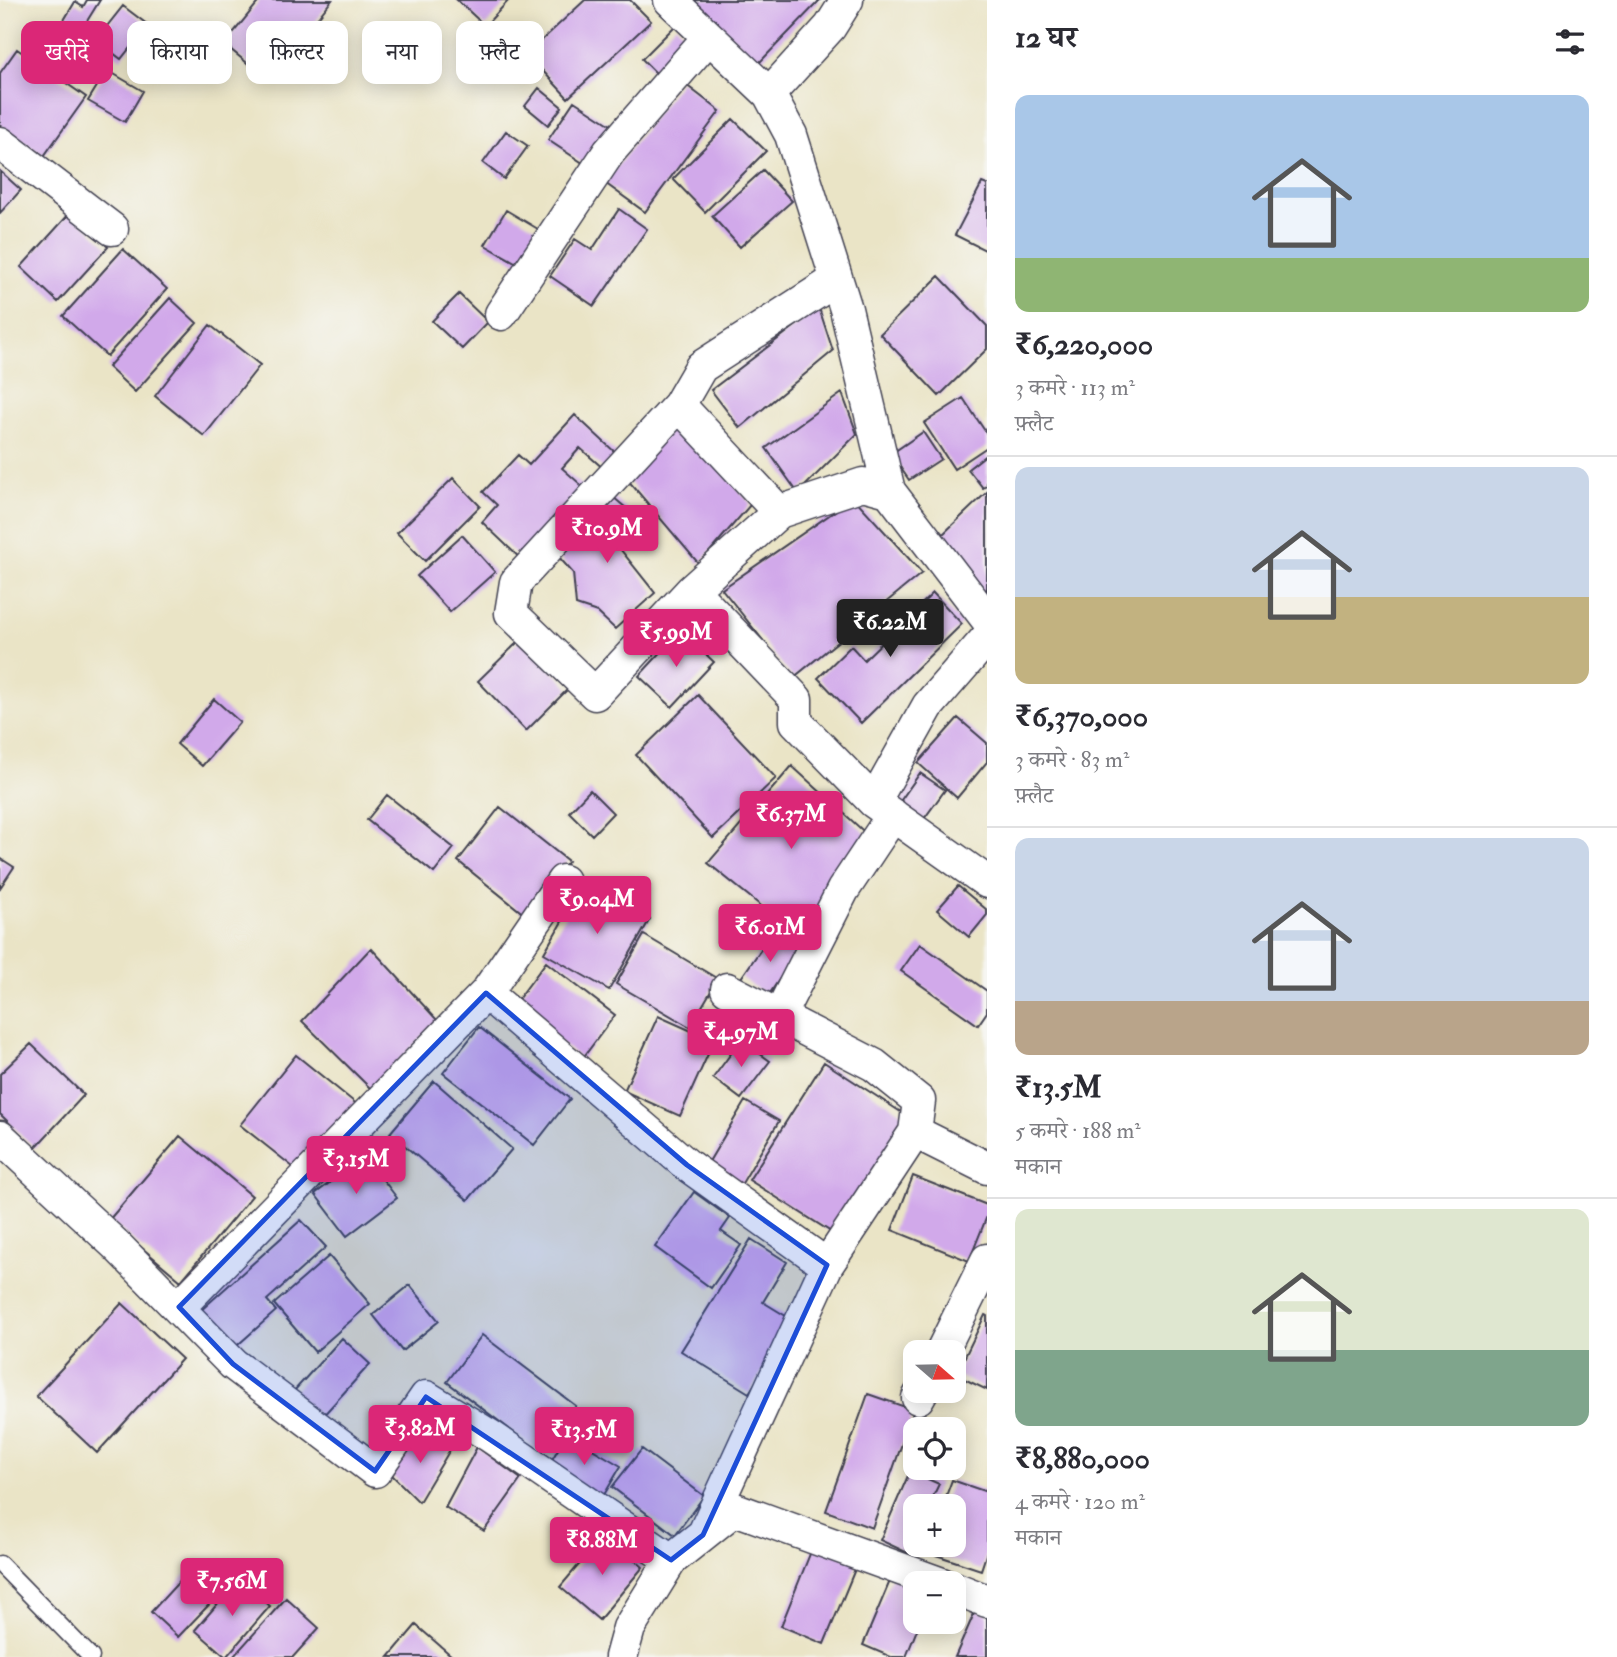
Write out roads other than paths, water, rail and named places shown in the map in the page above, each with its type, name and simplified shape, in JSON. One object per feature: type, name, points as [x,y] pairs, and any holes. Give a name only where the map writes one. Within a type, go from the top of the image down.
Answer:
[{"type":"street","points":[[670,0],[769,94],[791,135],[836,280],[889,491],[987,619]]},
{"type":"street","points":[[769,94],[830,27],[847,0]]},
{"type":"street","points":[[501,314],[609,152],[709,37]]},
{"type":"street","points":[[0,143],[112,229]]},
{"type":"street","points":[[836,280],[701,367],[679,405],[516,582],[511,613],[595,694],[692,590],[779,512],[863,484],[889,491]]},
{"type":"street","points":[[679,405],[779,512]]},
{"type":"street","points":[[692,590],[796,699],[796,722],[884,809],[987,882]]},
{"type":"street","points":[[779,1016],[884,809],[928,706],[987,638]]},
{"type":"street","points":[[178,1307],[486,993],[563,881]]},
{"type":"street","points":[[703,1535],[827,1265],[915,1132],[919,1101],[874,1065],[727,989]]},
{"type":"street","points":[[486,993],[687,1165],[827,1265]]},
{"type":"street","points":[[915,1132],[987,1168]]},
{"type":"street","points":[[0,1137],[178,1307],[233,1364],[375,1471],[426,1397],[490,1436],[671,1560]]},
{"type":"street","points":[[947,1340],[987,1260]]},
{"type":"street","points":[[621,1657],[629,1628],[671,1560],[735,1509],[906,1571]]},
{"type":"street","points":[[966,1593],[987,1601]]},
{"type":"lane","points":[[0,1564],[91,1657]]}]
